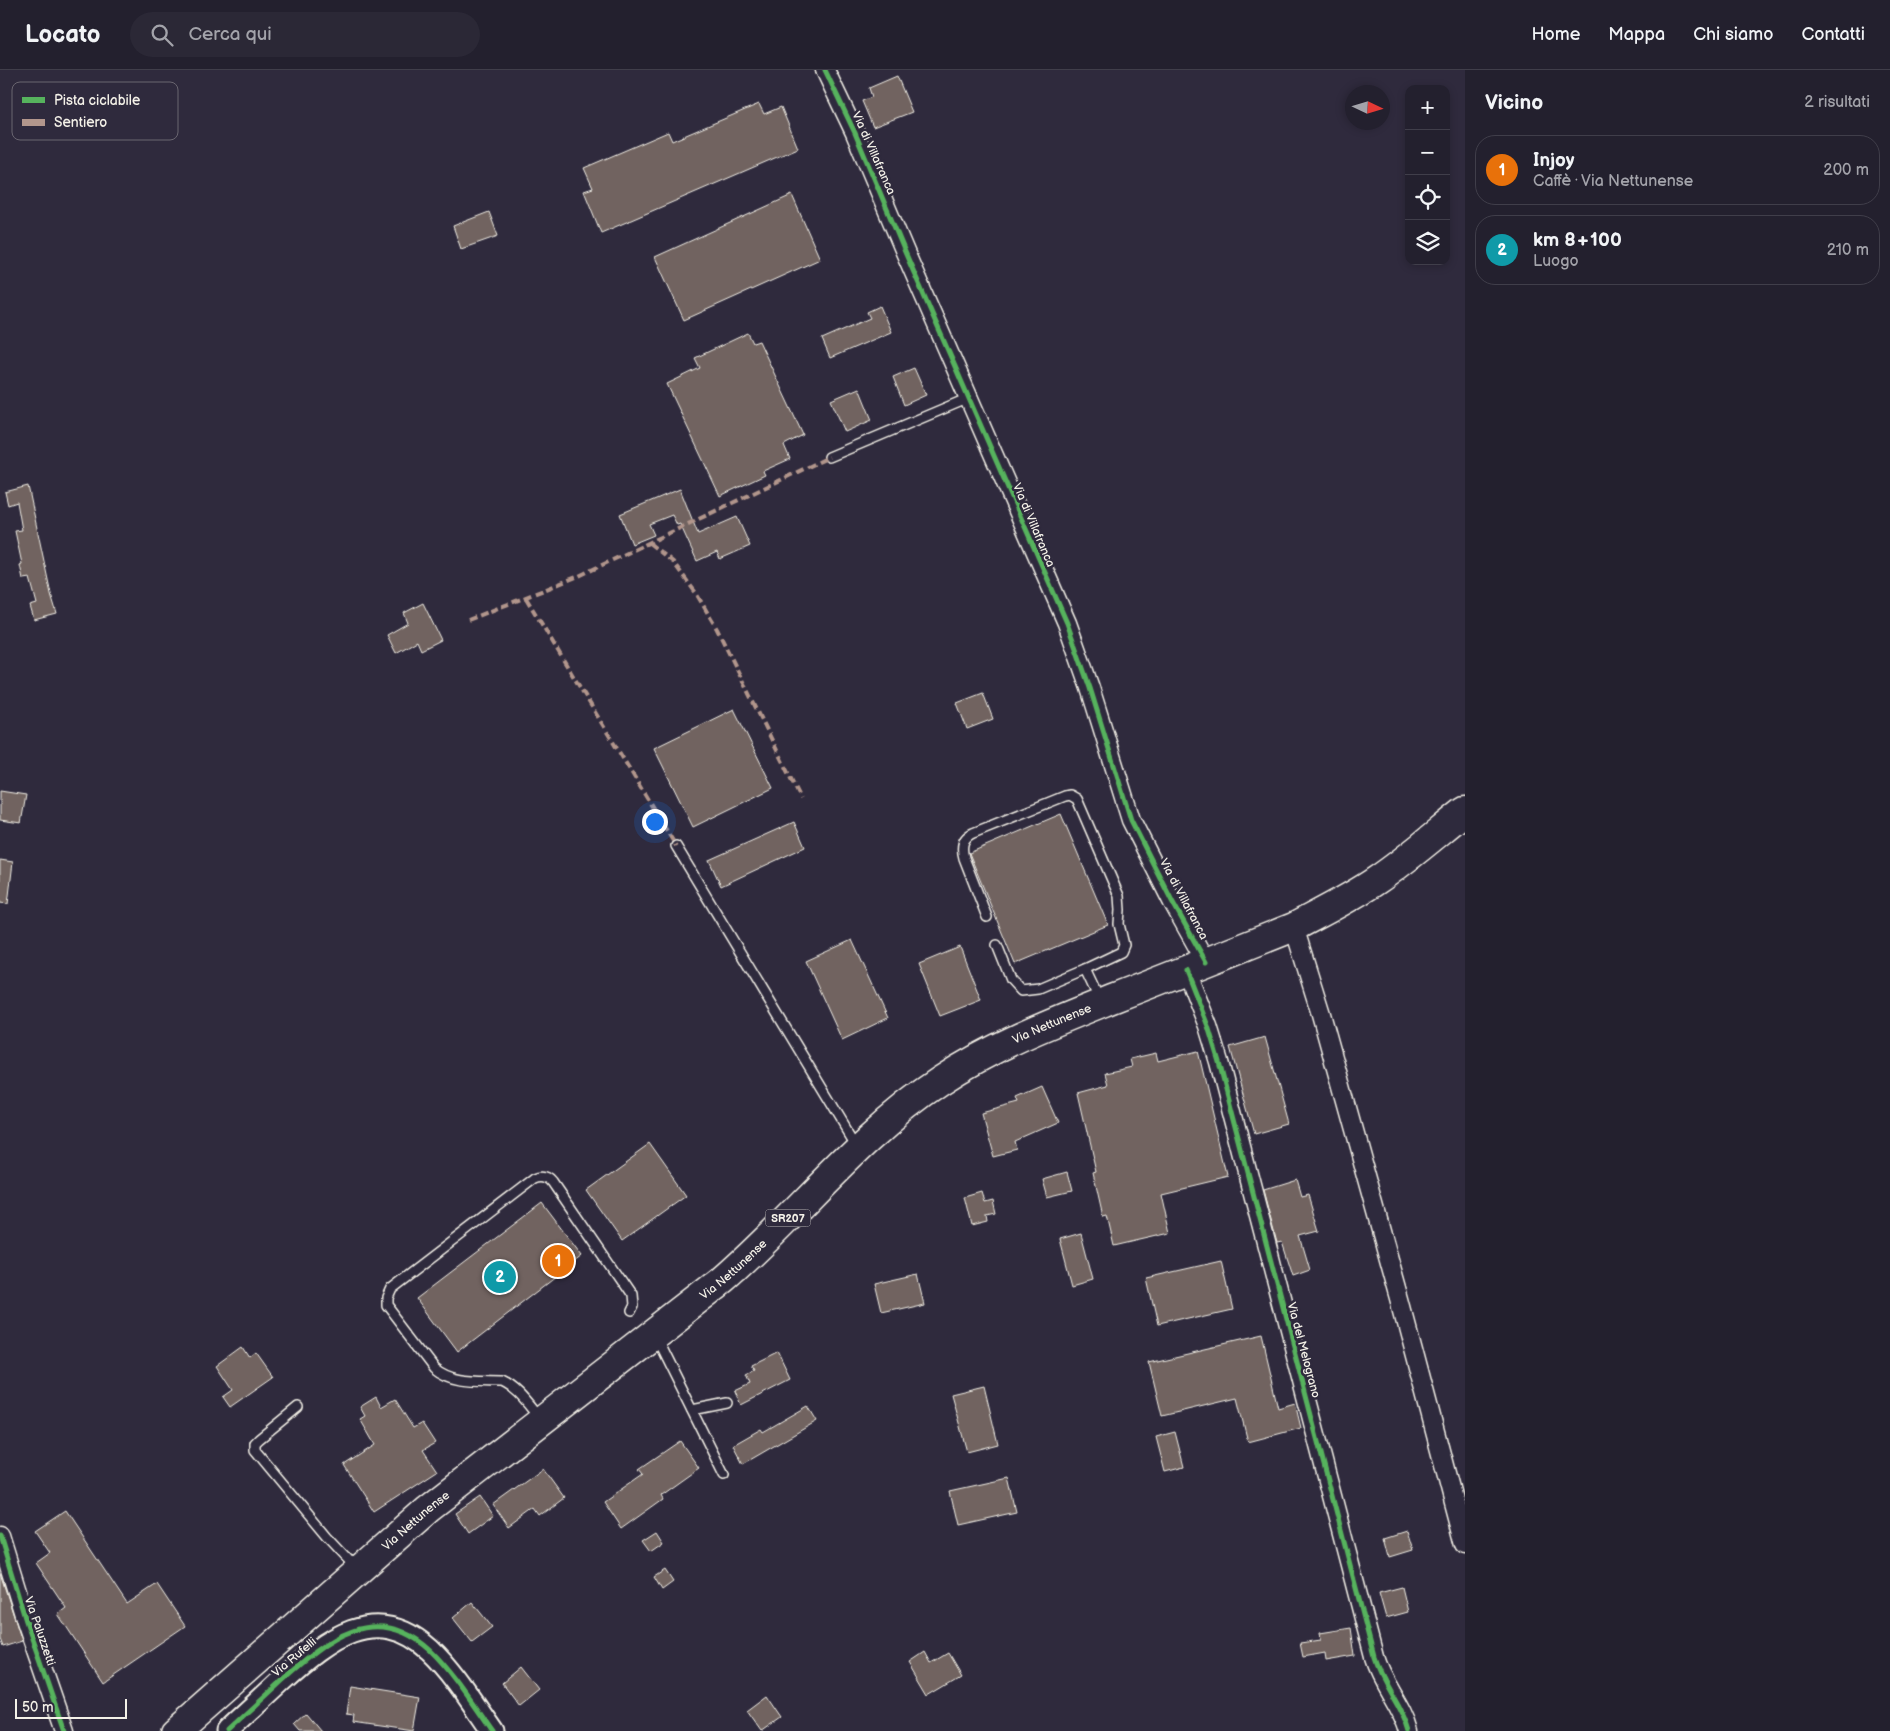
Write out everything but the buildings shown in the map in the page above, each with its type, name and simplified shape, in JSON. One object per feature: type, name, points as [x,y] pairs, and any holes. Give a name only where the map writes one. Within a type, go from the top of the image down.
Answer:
[{"type":"main road","name":"Via Nettunense","points":[[176,1731],[428,1510],[734,1270],[859,1148],[908,1105],[959,1069],[1032,1032],[1294,927],[1376,881],[1416,852],[1465,811]]},
{"type":"street","name":"Via di Villafranca","points":[[824,70],[859,142],[1074,641],[1131,820],[1172,901],[1196,966]]},
{"type":"street","points":[[1294,927],[1321,1014],[1400,1299],[1465,1545]]},
{"type":"street","name":"Via del Melograno","points":[[1196,966],[1208,1026],[1374,1657],[1381,1677],[1401,1709],[1409,1731]]},
{"type":"street","name":"Via Paluzzetti","points":[[0,1536],[26,1621],[64,1731]]},
{"type":"street","name":"Via Rufelli","points":[[226,1731],[327,1642],[347,1632],[376,1626],[408,1634],[429,1650],[443,1664],[492,1731]]},
{"type":"lane","points":[[829,457],[969,398]]},
{"type":"lane","points":[[987,918],[964,858],[962,848],[965,838],[973,833],[1065,796],[1073,796],[1080,802],[1119,896],[1118,924],[1124,945],[1121,952],[1038,989],[1021,990],[1014,985],[996,946]]},
{"type":"lane","points":[[676,846],[859,1148]]},
{"type":"lane","points":[[1085,969],[1101,1004]]},
{"type":"lane","points":[[542,1421],[516,1391],[507,1384],[502,1382],[458,1380],[438,1372],[386,1305],[386,1298],[390,1289],[535,1178],[542,1176],[547,1177],[553,1182],[631,1296],[632,1307],[629,1313]]},
{"type":"lane","points":[[654,1333],[724,1475]]},
{"type":"lane","points":[[692,1410],[727,1402]]},
{"type":"lane","points":[[298,1407],[259,1439],[255,1444],[256,1450],[327,1537],[359,1570]]},
{"type":"marked path","points":[[468,620],[579,576],[829,457]]},
{"type":"marked path","points":[[649,543],[673,562],[696,593],[717,629],[801,799]]},
{"type":"marked path","points":[[526,598],[676,846]]},
{"type":"cycle path","points":[[825,70],[855,133],[1067,623],[1090,688],[1131,820],[1172,901],[1206,962]]},
{"type":"cycle path","points":[[1186,970],[1208,1026],[1219,1062],[1374,1657],[1402,1712],[1409,1731]]},
{"type":"cycle path","points":[[0,1536],[26,1621],[64,1731]]},
{"type":"cycle path","points":[[227,1731],[316,1651],[352,1631],[371,1627],[390,1628],[410,1635],[430,1650],[455,1679],[492,1731]]},
{"type":"place","name":"Injoy","points":[[558,1261]]},
{"type":"place","name":"km 8+100","points":[[500,1277]]}]
